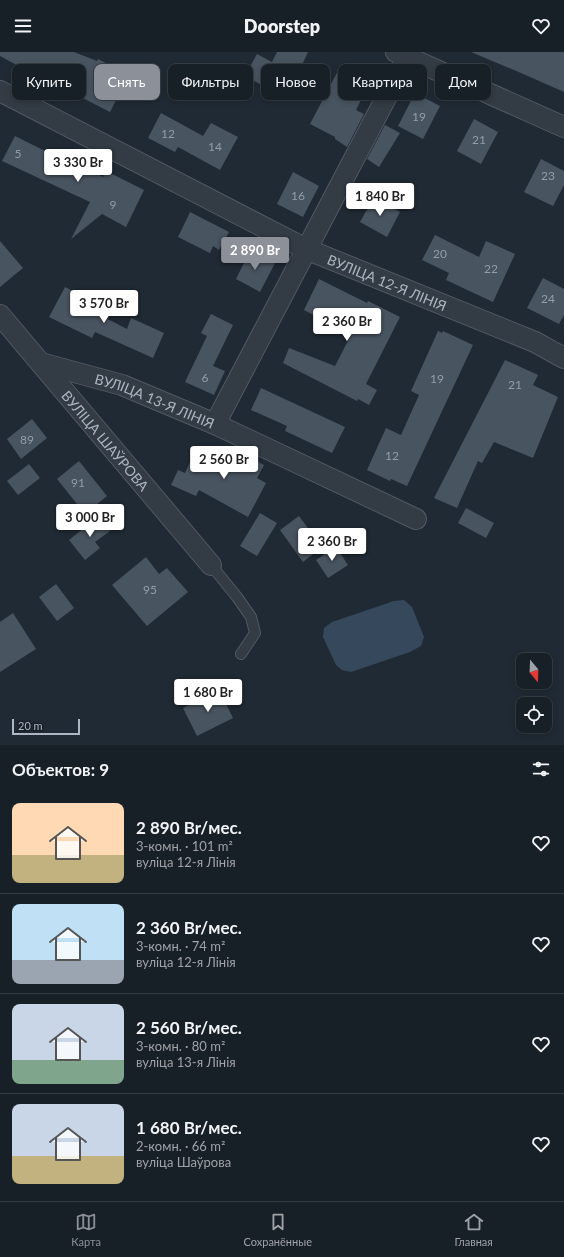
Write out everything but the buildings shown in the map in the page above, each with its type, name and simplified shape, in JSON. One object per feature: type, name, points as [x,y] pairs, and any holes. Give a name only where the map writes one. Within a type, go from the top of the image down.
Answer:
[{"type":"street","points":[[214,424],[306,249],[404,54],[564,127]]},
{"type":"street","name":"ВУЛІЦА 12-Я ЛІНІЯ","points":[[0,91],[306,249],[535,342],[564,358]]},
{"type":"street","name":"ВУЛІЦА ШАЎРОВА","points":[[0,315],[211,565]]},
{"type":"street","name":"ВУЛІЦА 13-Я ЛІНІЯ","points":[[41,363],[122,385],[214,424],[416,519]]},
{"type":"lane","points":[[211,565],[238,597],[251,617],[255,633],[241,654]]},
{"type":"water","points":[[404,600],[412,607],[424,637],[421,646],[410,652],[351,672],[342,670],[336,665],[323,637],[324,628],[332,622],[394,601]]}]
